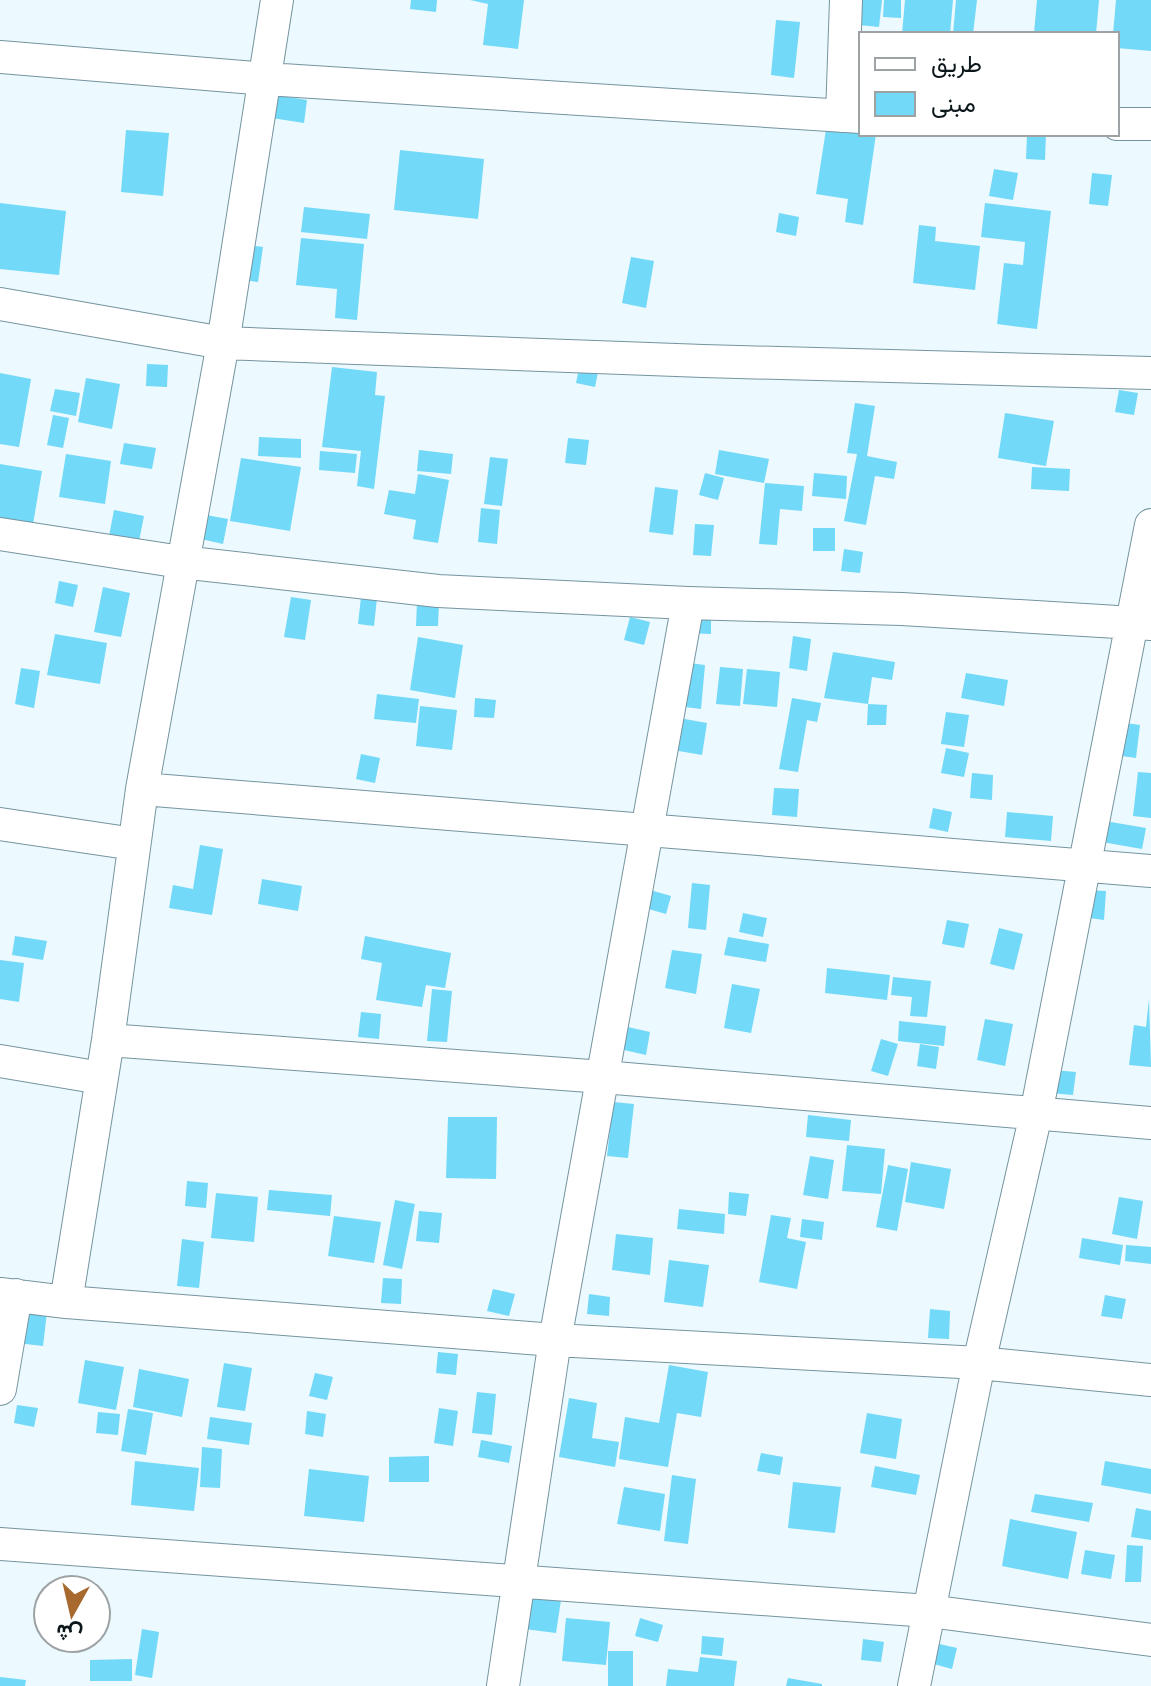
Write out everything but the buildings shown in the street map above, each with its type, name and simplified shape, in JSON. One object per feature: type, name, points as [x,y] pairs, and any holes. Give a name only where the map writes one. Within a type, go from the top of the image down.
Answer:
[{"type":"street","points":[[66,1302],[108,1040],[142,789],[223,343],[277,0]]},
{"type":"street","points":[[0,57],[266,79],[851,117],[846,0]]},
{"type":"street","points":[[1119,124],[1151,124]]},
{"type":"street","points":[[0,304],[223,343],[703,361],[1151,373]]},
{"type":"street","points":[[914,1686],[979,1363],[1036,1114],[1084,866],[1142,623],[1151,525]]},
{"type":"street","points":[[0,534],[181,562],[438,591],[902,609],[1142,623]]},
{"type":"street","points":[[503,1686],[555,1340],[688,603]]},
{"type":"street","points":[[142,789],[1151,871]]},
{"type":"street","points":[[0,824],[134,844]]},
{"type":"street","points":[[108,1040],[1151,1123]]},
{"type":"street","points":[[0,1061],[101,1078]]},
{"type":"street","points":[[0,1389],[8,1294],[66,1302],[555,1340],[979,1363],[1151,1380]]},
{"type":"street","points":[[0,1544],[929,1611],[1151,1640]]}]
